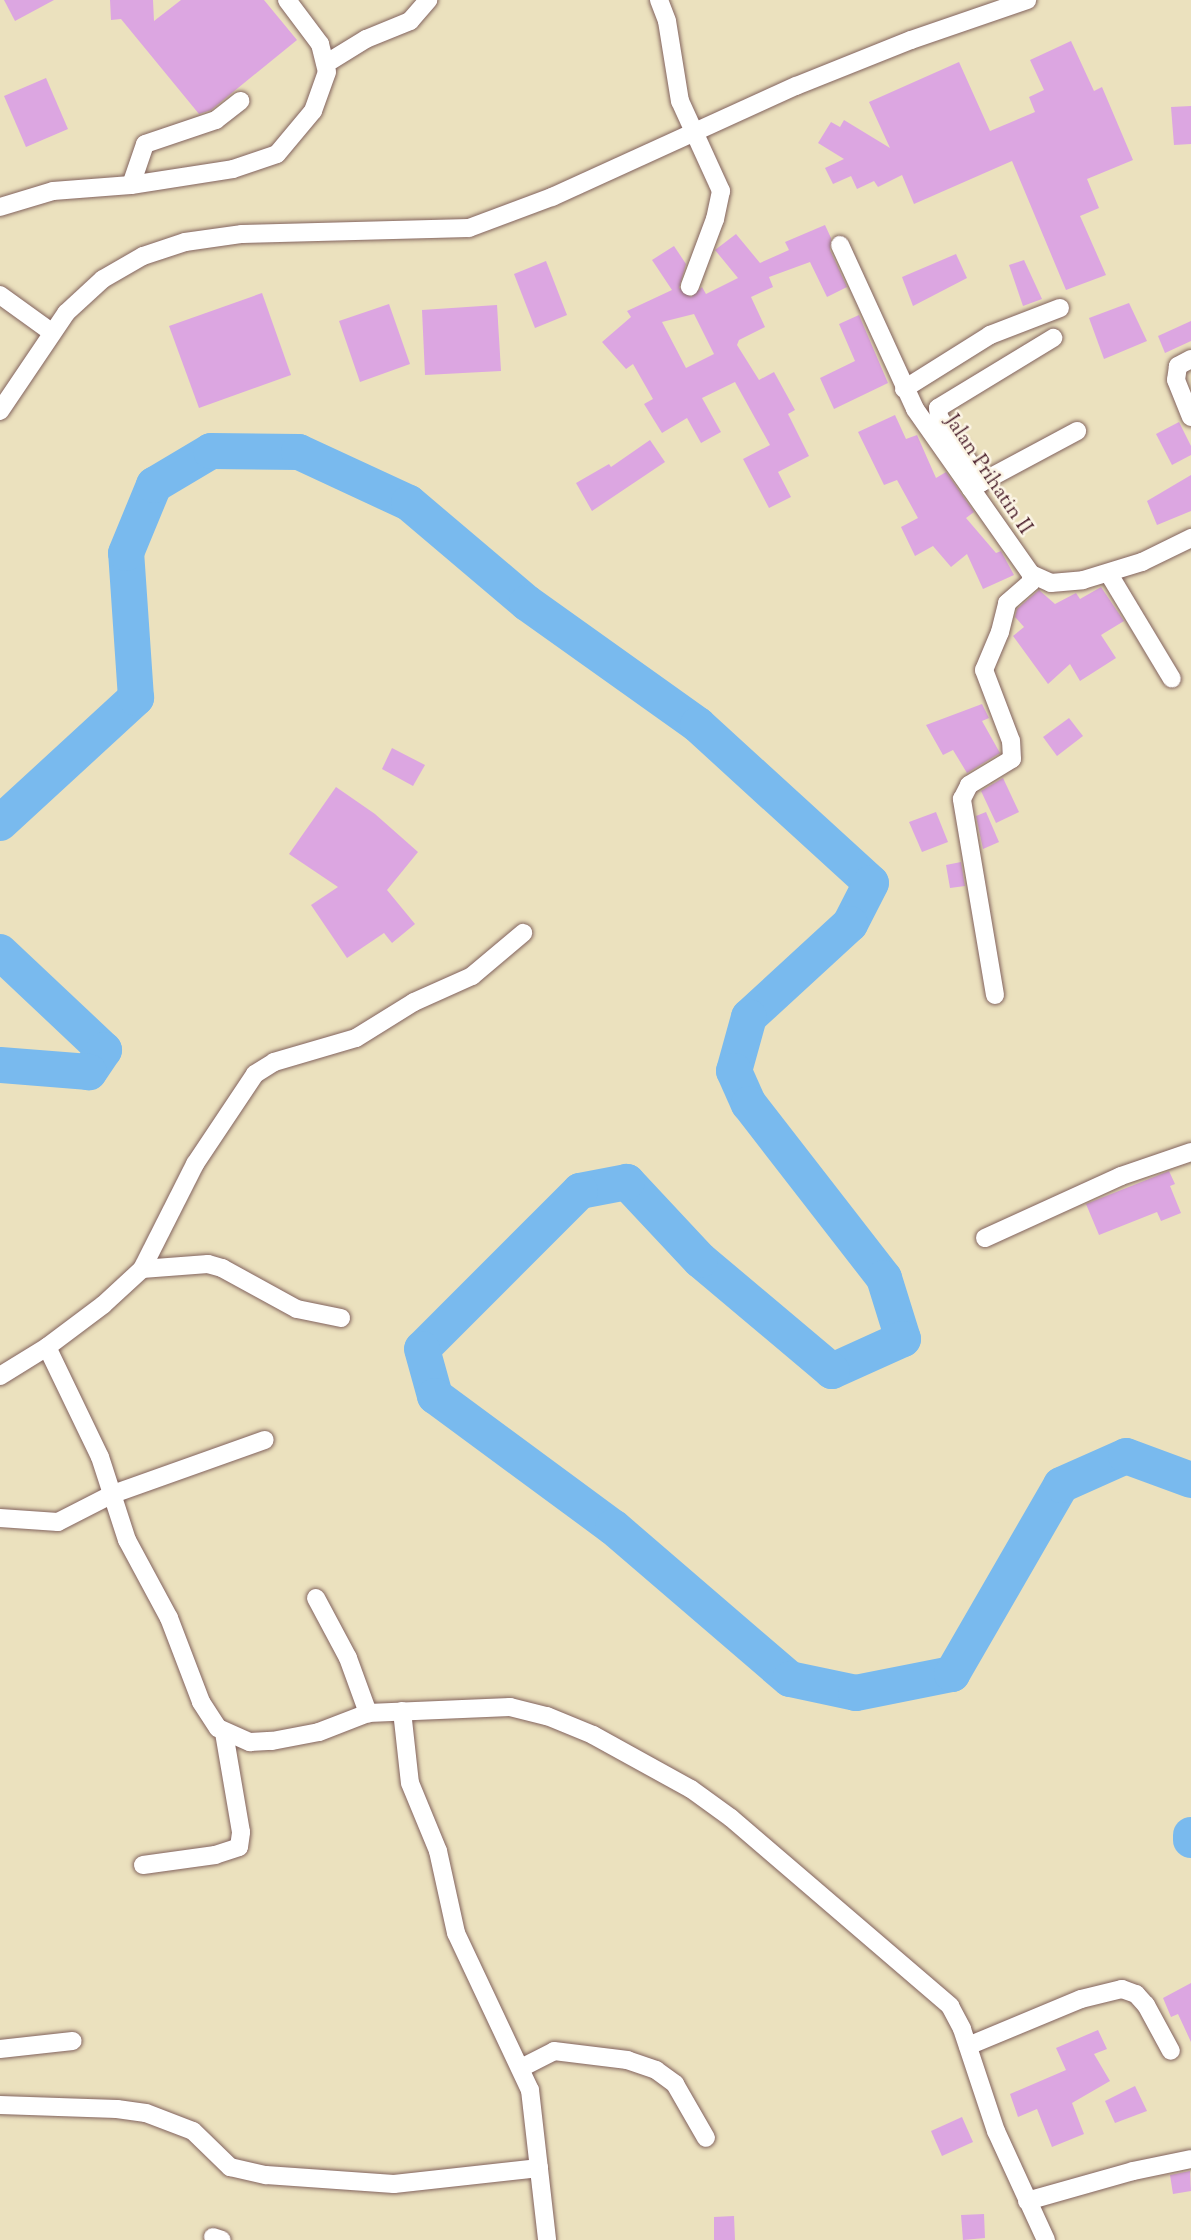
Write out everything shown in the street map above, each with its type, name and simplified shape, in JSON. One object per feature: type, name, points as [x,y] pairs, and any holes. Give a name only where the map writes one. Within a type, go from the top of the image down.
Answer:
[{"type":"street","points":[[0,207],[41,193],[131,185],[233,170],[277,154],[313,111],[325,83],[327,63],[320,44],[287,0]]},
{"type":"street","points":[[327,63],[378,32],[410,21],[428,0]]},
{"type":"street","points":[[659,0],[667,21],[675,85],[701,127],[721,191],[715,219],[690,286]]},
{"type":"street","points":[[0,411],[50,331],[103,279],[163,248],[254,233],[469,228],[552,197],[701,127],[911,39],[1027,0]]},
{"type":"street","points":[[131,185],[145,144],[216,120],[240,101]]},
{"type":"street","name":"Jalan Prihatin II","points":[[840,245],[904,389],[976,485],[1031,574]]},
{"type":"street","points":[[0,295],[50,331]]},
{"type":"street","points":[[904,389],[990,335],[1060,308]]},
{"type":"street","points":[[1053,338],[938,408],[939,417],[976,485],[1077,431]]},
{"type":"street","points":[[1191,359],[1178,366],[1176,380],[1191,417]]},
{"type":"street","points":[[995,995],[962,799],[969,785],[1012,759],[1011,741],[984,670],[1000,632],[1007,603],[1031,582],[1031,574],[1051,583],[1108,574],[1191,538]]},
{"type":"street","points":[[1108,574],[1172,678]]},
{"type":"street","points":[[0,1376],[46,1347],[103,1305],[142,1269],[195,1164],[255,1074],[274,1062],[356,1038],[414,1002],[472,976],[523,933]]},
{"type":"street","points":[[985,1238],[1121,1176],[1191,1152]]},
{"type":"street","points":[[142,1269],[208,1264],[297,1309],[341,1318]]},
{"type":"street","points":[[46,1347],[113,1494],[127,1540],[175,1630],[201,1702],[212,1722],[224,1733],[250,1742],[288,1739],[368,1713],[496,1706],[534,1712],[593,1736],[691,1789],[732,1818],[933,1988],[950,2006],[968,2046],[996,2131],[1046,2240]]},
{"type":"street","points":[[0,1518],[58,1522],[113,1494],[265,1440]]},
{"type":"street","points":[[316,1598],[348,1658],[368,1713]]},
{"type":"street","points":[[402,1711],[410,1783],[438,1851],[456,1933],[521,2068],[536,2116],[547,2240]]},
{"type":"street","points":[[143,1865],[215,1855],[239,1847],[242,1832],[224,1733]]},
{"type":"street","points":[[968,2046],[1081,1999],[1122,1989],[1136,1994],[1146,2005],[1171,2051]]},
{"type":"street","points":[[0,2049],[73,2041]]},
{"type":"street","points":[[521,2068],[554,2051],[627,2060],[656,2070],[675,2084],[705,2138]]},
{"type":"street","points":[[0,2105],[117,2109],[146,2114],[193,2131],[230,2167],[277,2176],[394,2184],[539,2168]]},
{"type":"street","points":[[1027,2201],[1133,2171],[1191,2159]]},
{"type":"building","points":[[4,0],[54,0],[15,21]]},
{"type":"building","points":[[110,0],[153,0],[154,21],[181,0],[264,0],[297,40],[211,110],[199,114],[121,19],[111,20]]},
{"type":"building","points":[[1071,41],[1094,91],[1102,87],[1133,160],[1087,179],[1099,208],[1080,216],[1106,275],[1066,290],[1012,161],[914,204],[902,175],[878,187],[874,181],[857,189],[851,176],[833,184],[825,168],[844,159],[818,143],[831,122],[840,127],[844,120],[890,148],[869,102],[959,62],[990,131],[1035,112],[1029,97],[1044,90],[1030,60]]},
{"type":"building","points":[[46,78],[68,129],[26,147],[4,96]]},
{"type":"building","points":[[1191,106],[1191,144],[1174,145],[1171,107]]},
{"type":"building","points":[[825,225],[831,238],[830,250],[847,287],[827,297],[810,262],[769,277],[773,287],[751,297],[765,327],[739,340],[737,345],[759,380],[774,372],[795,410],[788,414],[809,456],[778,472],[791,497],[769,508],[743,459],[770,445],[735,382],[702,398],[721,432],[701,443],[687,418],[662,433],[644,404],[653,399],[633,364],[626,369],[602,342],[631,317],[627,311],[672,290],[652,260],[674,246],[686,264],[679,288],[691,297],[702,287],[706,294],[738,278],[715,250],[736,234],[760,263],[789,250],[785,242]],"holes":[[[694,314],[714,354],[686,368],[662,322]]]},
{"type":"building","points":[[956,254],[967,278],[913,306],[902,277]]},
{"type":"building","points":[[1024,260],[1042,299],[1023,306],[1009,265]]},
{"type":"building","points":[[546,261],[567,315],[535,328],[514,274]]},
{"type":"building","points":[[262,293],[291,375],[199,408],[169,326]]},
{"type":"building","points":[[1129,303],[1147,341],[1104,359],[1089,318]]},
{"type":"building","points":[[389,304],[410,364],[360,382],[339,321]]},
{"type":"building","points":[[497,305],[501,371],[425,375],[422,310]]},
{"type":"building","points":[[859,315],[888,383],[834,409],[820,378],[855,361],[839,324]]},
{"type":"building","points":[[1191,321],[1191,341],[1165,353],[1158,336]]},
{"type":"building","points":[[895,415],[906,439],[917,435],[936,478],[946,472],[974,512],[966,518],[996,553],[1001,551],[1014,575],[983,589],[967,554],[951,567],[933,546],[915,556],[901,527],[918,518],[897,480],[884,485],[858,432]]},
{"type":"building","points":[[1179,422],[1191,446],[1191,455],[1172,465],[1156,434]]},
{"type":"building","points":[[650,440],[665,462],[592,511],[576,483],[609,464],[611,467]]},
{"type":"building","points":[[1191,475],[1191,511],[1157,525],[1147,501]]},
{"type":"building","points":[[1101,587],[1124,621],[1101,635],[1116,658],[1080,681],[1070,664],[1048,684],[1013,636],[1024,627],[1015,617],[1017,609],[1039,590],[1055,604],[1076,593],[1080,599]]},
{"type":"building","points":[[982,704],[989,718],[982,721],[1000,753],[967,773],[953,750],[943,755],[926,725]]},
{"type":"building","points":[[1069,718],[1083,736],[1057,756],[1043,737]]},
{"type":"building","points":[[392,748],[425,765],[413,786],[382,769]]},
{"type":"building","points":[[1003,778],[1019,812],[996,823],[981,791]]},
{"type":"building","points":[[336,787],[375,814],[418,852],[387,890],[415,924],[392,943],[384,933],[347,958],[311,905],[338,887],[289,854]]},
{"type":"building","points":[[936,812],[948,842],[922,852],[909,822]]},
{"type":"building","points":[[986,812],[999,842],[983,849],[976,816]]},
{"type":"building","points":[[961,862],[965,886],[950,888],[946,865]]},
{"type":"building","points":[[1169,1171],[1175,1184],[1170,1186],[1181,1213],[1161,1221],[1157,1212],[1099,1235],[1086,1204]]},
{"type":"building","points":[[1191,1983],[1191,2042],[1178,2014],[1171,2017],[1163,1998]]},
{"type":"building","points":[[1098,2030],[1107,2049],[1094,2054],[1110,2081],[1072,2103],[1084,2134],[1052,2147],[1037,2109],[1018,2117],[1010,2094],[1066,2070],[1056,2048]]},
{"type":"building","points":[[1135,2086],[1147,2111],[1115,2123],[1105,2101]]},
{"type":"building","points":[[962,2117],[973,2142],[942,2156],[931,2131]]},
{"type":"building","points":[[1190,2171],[1191,2191],[1173,2194],[1170,2175]]},
{"type":"building","points":[[984,2214],[985,2238],[963,2240],[961,2215]]},
{"type":"building","points":[[734,2216],[735,2240],[714,2240],[714,2217]]},
{"type":"waterway","points":[[0,823],[136,698],[126,553],[154,485],[211,451],[299,452],[409,503],[527,603],[698,725],[871,883],[850,924],[749,1017],[734,1071],[749,1104],[884,1278],[903,1339],[832,1371],[700,1260],[627,1182],[580,1191],[422,1349],[435,1396],[613,1527],[790,1679],[856,1693],[952,1674],[1061,1485],[1126,1456],[1191,1480]]},
{"type":"waterway","points":[[0,952],[104,1050],[89,1072],[0,1065]]},
{"type":"waterway","points":[[1191,1835],[1191,1840]]}]
